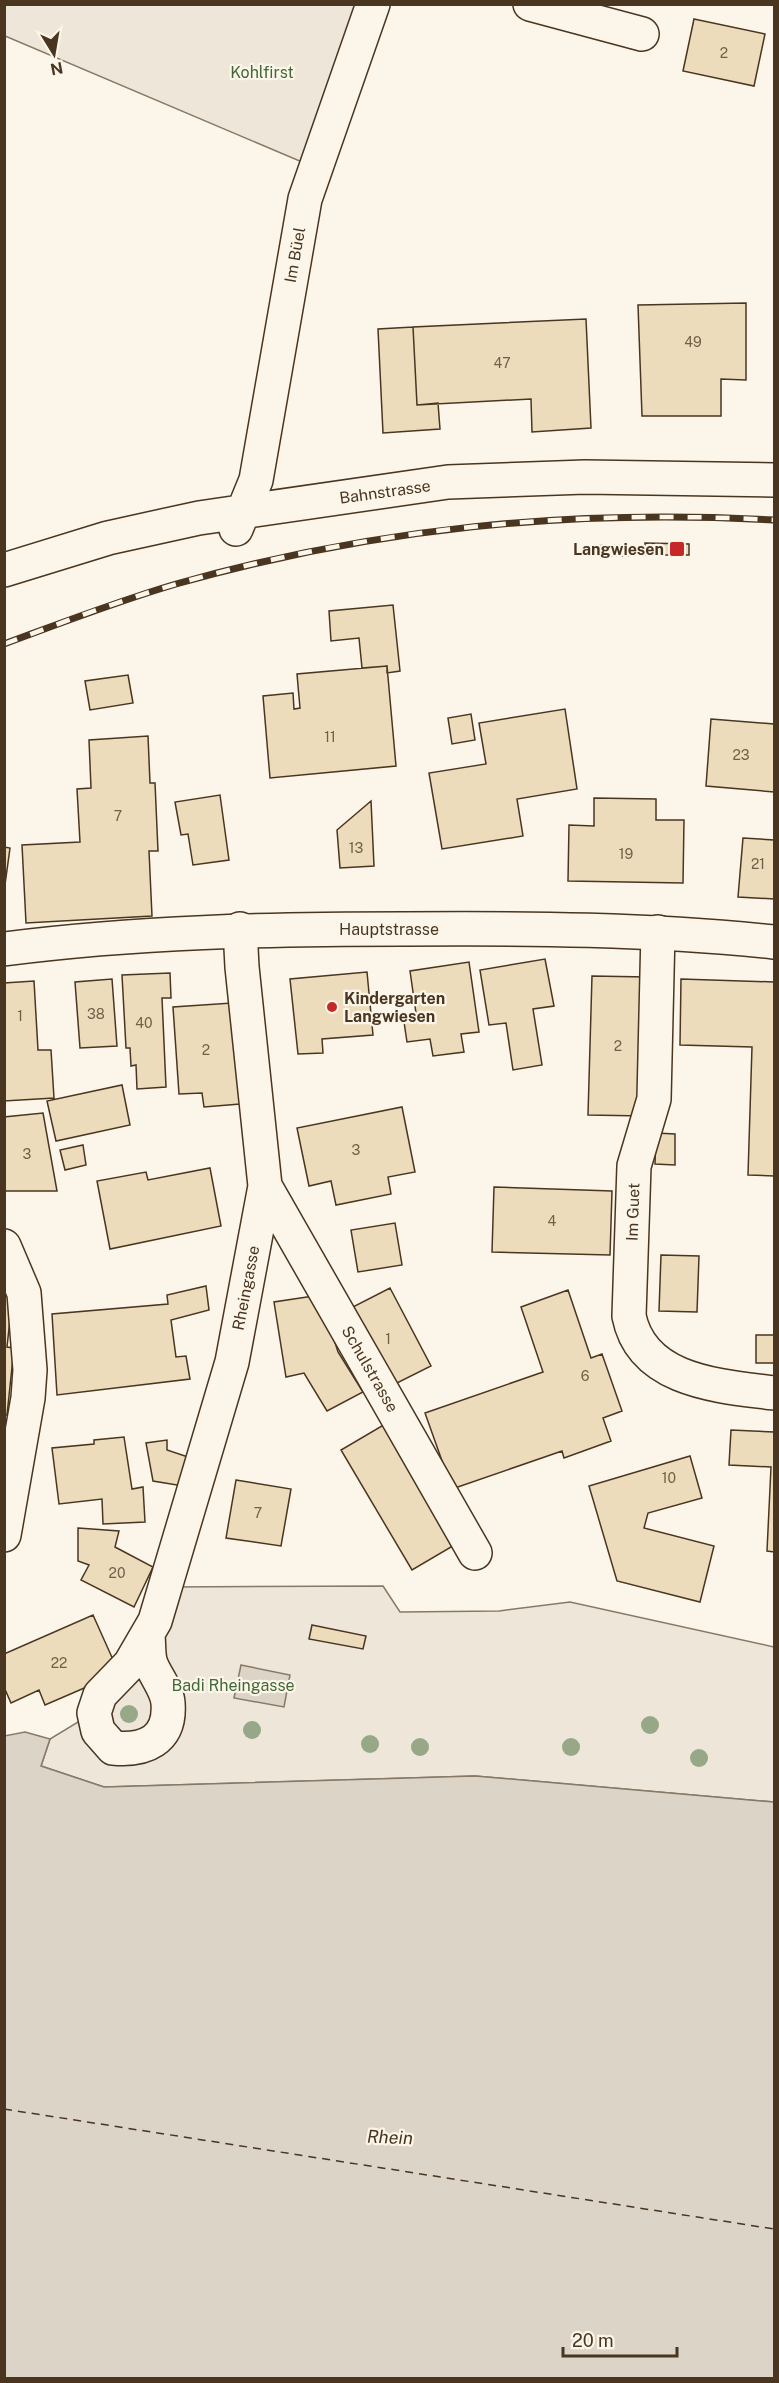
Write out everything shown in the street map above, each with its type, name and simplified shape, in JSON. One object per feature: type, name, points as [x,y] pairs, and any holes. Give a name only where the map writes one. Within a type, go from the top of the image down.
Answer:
[{"type":"street","name":"Im Büel","points":[[238,524],[256,480],[305,199],[373,4]]},
{"type":"street","points":[[530,4],[642,34]]},
{"type":"street","name":"Bahnstrasse","points":[[4,570],[108,538],[199,518],[238,524],[448,482],[585,477],[774,480]]},
{"type":"street","name":"Hauptstrasse","points":[[4,948],[240,929],[450,928],[658,932],[774,942]]},
{"type":"street","name":"Rheingasse","points":[[148,1636],[166,1587],[232,1362],[265,1186],[240,929]]},
{"type":"street","name":"Im Guet","points":[[658,932],[654,1100],[634,1166],[629,1316],[632,1331],[653,1359],[690,1379],[774,1393]]},
{"type":"street","name":"Schulstrasse","points":[[265,1186],[475,1553]]},
{"type":"street","points":[[4,1246],[24,1293],[30,1370],[28,1398],[4,1535]]},
{"type":"green space","name":"Kohlfirst","points":[[4,5],[363,5],[302,162],[5,36]]},
{"type":"green space","name":"Badi Rheingasse","points":[[383,1586],[400,1612],[499,1611],[570,1602],[774,1647],[774,1802],[475,1776],[104,1787],[41,1766],[50,1739],[93,1713],[166,1587]]},
{"type":"water","points":[[241,1665],[290,1675],[284,1707],[234,1698]]},
{"type":"water","name":"Rhein","points":[[25,1732],[50,1739],[41,1766],[104,1787],[475,1776],[774,1802],[774,2378],[5,2378],[4,1736]]},
{"type":"building","points":[[694,19],[765,34],[754,86],[683,71]]},
{"type":"building","points":[[746,303],[746,380],[721,379],[721,416],[642,416],[638,305]]},
{"type":"building","points":[[586,319],[591,428],[532,432],[531,399],[417,405],[413,327]]},
{"type":"building","points":[[413,327],[417,405],[438,403],[440,429],[383,433],[378,329]]},
{"type":"building","points":[[645,543],[689,544],[689,555],[645,555]]},
{"type":"building","points":[[628,545],[628,556],[584,556],[583,546]]},
{"type":"building","points":[[393,605],[400,671],[387,673],[387,666],[362,668],[359,638],[331,641],[329,611]]},
{"type":"building","points":[[387,666],[396,766],[270,778],[263,696],[293,693],[294,709],[300,708],[297,674]]},
{"type":"building","points":[[128,675],[133,703],[90,710],[85,681]]},
{"type":"building","points":[[565,709],[577,789],[517,799],[523,836],[442,849],[429,773],[486,764],[479,723]]},
{"type":"building","points":[[471,714],[475,740],[452,744],[448,718]]},
{"type":"building","points":[[711,719],[774,724],[774,792],[706,786]]},
{"type":"building","points":[[148,736],[150,783],[155,783],[158,851],[149,851],[152,916],[26,923],[22,845],[80,842],[77,789],[91,788],[89,740]]},
{"type":"building","points":[[220,795],[229,860],[193,865],[188,834],[181,835],[175,802]]},
{"type":"building","points":[[594,798],[656,799],[656,820],[684,820],[683,883],[568,881],[569,825],[594,826]]},
{"type":"building","points":[[371,801],[374,866],[340,868],[337,830]]},
{"type":"building","points":[[743,838],[774,840],[774,899],[738,897]]},
{"type":"building","points":[[4,847],[10,848],[4,892]]},
{"type":"building","points":[[545,959],[554,1006],[533,1009],[542,1065],[513,1070],[506,1023],[489,1025],[480,970]]},
{"type":"building","points":[[469,962],[479,1032],[461,1034],[464,1052],[433,1056],[430,1039],[407,1042],[404,1022],[417,1020],[410,971]]},
{"type":"building","name":"Kindergarten Langwiesen","points":[[367,972],[373,1035],[322,1039],[323,1053],[298,1054],[290,979]]},
{"type":"building","points":[[170,973],[171,998],[162,998],[166,1087],[137,1089],[136,1065],[131,1066],[130,1048],[126,1048],[122,975]]},
{"type":"building","points":[[592,976],[647,977],[644,1116],[588,1115]]},
{"type":"building","points":[[112,979],[117,1046],[80,1048],[75,982]]},
{"type":"building","points":[[681,979],[774,982],[774,1176],[748,1175],[752,1047],[680,1045]]},
{"type":"building","points":[[34,981],[38,1050],[51,1050],[54,1098],[4,1101],[4,983]]},
{"type":"building","points":[[232,1003],[240,1104],[204,1107],[202,1093],[179,1094],[173,1007]]},
{"type":"building","points":[[122,1085],[130,1125],[56,1141],[47,1101]]},
{"type":"building","points":[[402,1107],[415,1172],[388,1177],[391,1194],[336,1205],[331,1181],[309,1186],[297,1128]]},
{"type":"building","points":[[43,1113],[57,1191],[4,1191],[4,1117]]},
{"type":"building","points":[[656,1133],[675,1134],[675,1165],[655,1164]]},
{"type":"building","points":[[83,1145],[86,1165],[65,1170],[60,1150]]},
{"type":"building","points":[[210,1168],[221,1226],[110,1249],[97,1181],[146,1172],[148,1180]]},
{"type":"building","points":[[494,1187],[612,1191],[610,1255],[492,1252]]},
{"type":"building","points":[[395,1223],[402,1265],[358,1272],[351,1230]]},
{"type":"building","points":[[661,1255],[699,1256],[697,1312],[659,1311]]},
{"type":"building","points":[[206,1286],[209,1310],[171,1320],[176,1357],[186,1356],[190,1379],[57,1395],[52,1314],[168,1304],[167,1295]]},
{"type":"building","points":[[390,1288],[431,1366],[385,1389],[345,1311]]},
{"type":"building","points":[[568,1290],[591,1358],[602,1354],[622,1411],[603,1418],[611,1441],[564,1458],[562,1451],[452,1489],[425,1413],[543,1372],[521,1307]]},
{"type":"building","points":[[4,1291],[13,1292],[7,1347],[14,1348],[7,1415],[4,1415]]},
{"type":"building","points":[[320,1295],[338,1352],[363,1392],[327,1411],[304,1373],[286,1377],[274,1302]]},
{"type":"building","points":[[756,1335],[774,1335],[774,1363],[756,1363]]},
{"type":"building","points":[[392,1420],[463,1540],[412,1570],[341,1450]]},
{"type":"building","points":[[731,1430],[774,1432],[774,1552],[767,1551],[771,1467],[729,1465]]},
{"type":"building","points":[[124,1437],[132,1489],[143,1487],[145,1522],[103,1524],[102,1499],[59,1504],[52,1448],[94,1444],[94,1440]]},
{"type":"building","points":[[167,1440],[167,1450],[191,1458],[183,1486],[153,1481],[146,1443]]},
{"type":"building","points":[[690,1456],[702,1498],[648,1513],[644,1528],[714,1546],[700,1602],[617,1581],[589,1486]]},
{"type":"building","points":[[236,1480],[291,1489],[281,1546],[226,1538]]},
{"type":"building","points":[[78,1528],[119,1531],[115,1547],[153,1567],[134,1607],[81,1580],[89,1565],[78,1561]]},
{"type":"building","points":[[93,1615],[119,1673],[45,1705],[39,1690],[11,1703],[4,1687],[4,1654]]},
{"type":"building","points":[[312,1625],[366,1636],[363,1649],[309,1639]]},
{"type":"ferry route","points":[[4,2109],[774,2229]]},
{"type":"railway","points":[[4,644],[176,584],[250,565],[398,536],[472,527],[622,517],[774,520]]},
{"type":"place","name":"Langwiesen","points":[[677,549]]},
{"type":"place","name":"Kindergarten Langwiesen","points":[[332,1007]]}]
